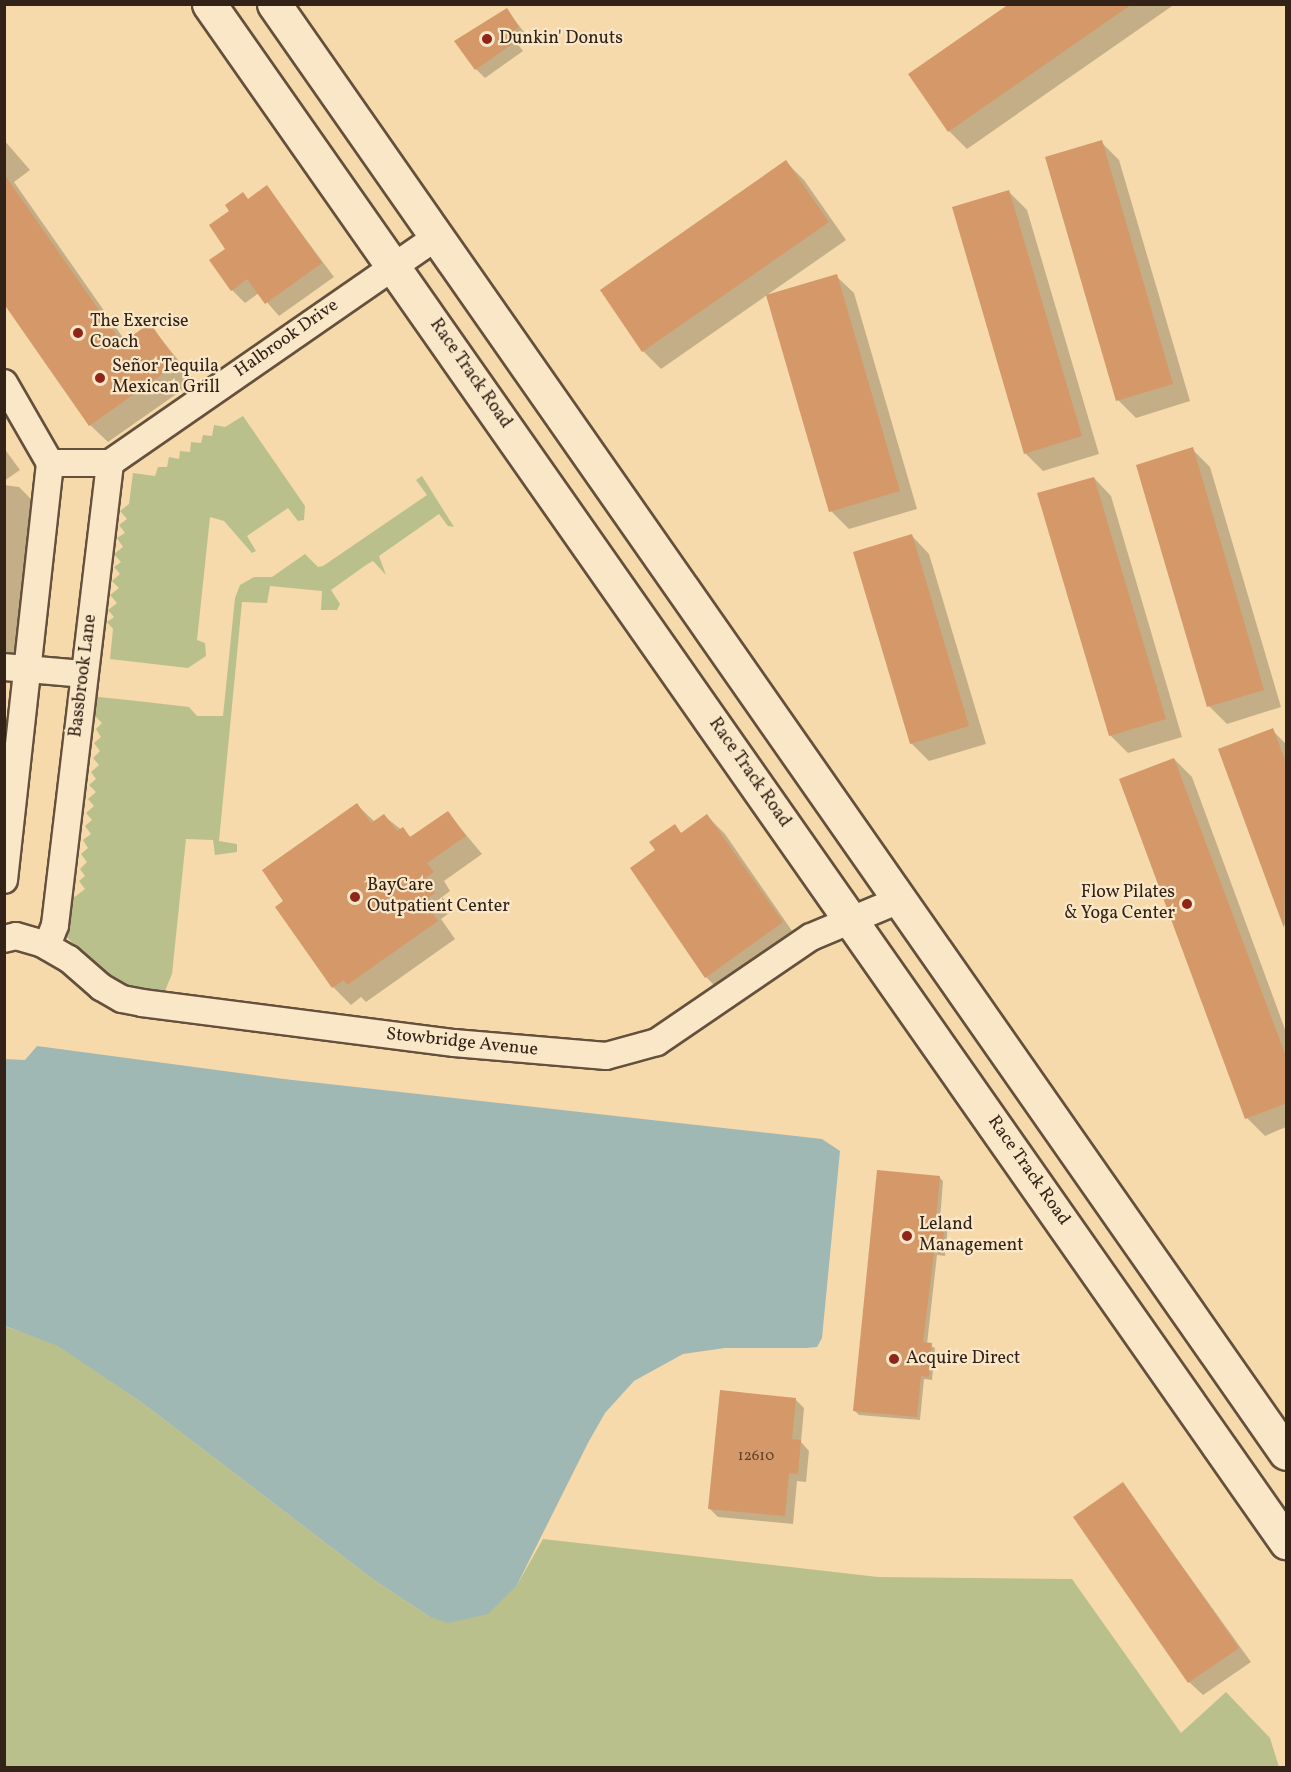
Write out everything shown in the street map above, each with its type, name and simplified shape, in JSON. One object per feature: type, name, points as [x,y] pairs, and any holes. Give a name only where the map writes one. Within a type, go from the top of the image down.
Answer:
[{"type":"main road","name":"Race Track Road","points":[[210,4],[395,265],[1287,1542]]},
{"type":"main road","points":[[274,4],[1287,1453]]},
{"type":"main road","points":[[1134,1323],[1176,1294]]},
{"type":"street","name":"Halbrook Drive","points":[[110,464],[436,237]]},
{"type":"street","points":[[4,383],[50,463],[17,668],[4,880]]},
{"type":"street","points":[[50,463],[110,464]]},
{"type":"street","name":"Bassbrook Lane","points":[[47,946],[55,925],[110,464]]},
{"type":"street","points":[[17,668],[84,674]]},
{"type":"street","name":"Stowbridge Avenue","points":[[4,939],[29,937],[69,959],[101,987],[132,1001],[269,1022],[606,1056],[657,1042],[811,937],[899,900]]},
{"type":"green space","points":[[243,416],[305,506],[304,520],[298,521],[288,508],[247,536],[256,551],[252,553],[224,521],[210,517],[197,640],[205,643],[206,656],[188,668],[110,659],[113,629],[107,622],[114,617],[108,610],[117,603],[110,595],[119,588],[112,581],[120,574],[114,567],[121,562],[114,554],[123,547],[117,538],[125,533],[119,525],[127,519],[120,511],[129,504],[133,473],[155,476],[158,467],[167,467],[169,457],[179,459],[180,451],[190,452],[191,442],[201,443],[203,435],[212,436],[214,425],[225,427]]},
{"type":"green space","points":[[422,476],[454,527],[448,526],[439,514],[379,556],[386,575],[373,561],[366,565],[331,590],[340,604],[337,610],[321,610],[322,591],[270,586],[267,603],[242,602],[219,841],[237,844],[237,852],[215,855],[213,840],[186,839],[172,974],[165,991],[135,988],[111,978],[63,934],[63,906],[85,889],[79,881],[85,876],[80,869],[87,862],[81,854],[88,848],[83,840],[91,834],[85,826],[92,820],[86,813],[94,806],[88,799],[96,792],[89,785],[96,779],[91,772],[99,765],[93,758],[100,751],[94,743],[101,737],[96,729],[102,723],[96,717],[88,722],[92,701],[99,697],[137,701],[189,707],[197,716],[223,716],[235,598],[240,585],[254,577],[272,577],[305,554],[318,567],[323,566],[427,495],[416,480]]},
{"type":"green space","points":[[4,1326],[58,1345],[141,1402],[374,1580],[430,1617],[517,1585],[543,1539],[878,1577],[1072,1579],[1181,1733],[1226,1692],[1270,1738],[1279,1767],[5,1767]]},
{"type":"water","points":[[37,1046],[284,1079],[822,1139],[840,1151],[822,1338],[817,1347],[725,1348],[683,1354],[634,1381],[605,1413],[517,1585],[488,1614],[448,1623],[430,1617],[374,1580],[141,1402],[58,1346],[5,1326],[5,1059],[25,1060]]},
{"type":"building","points":[[1009,4],[1132,4],[948,132],[908,74]]},
{"type":"building","points":[[507,8],[519,27],[509,34],[515,42],[475,70],[454,41]]},
{"type":"building","points":[[1102,140],[1173,384],[1116,401],[1045,157]]},
{"type":"building","points":[[786,160],[829,222],[642,352],[600,290]]},
{"type":"building","points":[[4,174],[122,343],[150,323],[178,363],[89,426],[4,304]]},
{"type":"building","points":[[267,185],[322,263],[265,304],[247,279],[231,291],[209,260],[225,249],[209,225],[229,211],[225,205],[243,192],[248,199]]},
{"type":"building","points":[[1009,190],[1082,436],[1024,454],[952,207]]},
{"type":"building","points":[[837,274],[900,491],[829,512],[766,295]]},
{"type":"building","points":[[1193,447],[1264,690],[1207,707],[1136,465]]},
{"type":"building","points":[[1094,477],[1166,719],[1109,736],[1037,493]]},
{"type":"building","points":[[912,534],[969,726],[910,744],[853,552]]},
{"type":"building","points":[[1273,728],[1287,765],[1284,928],[1218,749]]},
{"type":"building","points":[[1174,758],[1287,1059],[1287,1103],[1245,1119],[1119,779]]},
{"type":"building","name":"BayCare Outpatient Center","points":[[357,803],[371,823],[384,814],[397,831],[403,827],[410,837],[448,811],[466,836],[427,863],[434,872],[425,878],[435,893],[424,901],[438,921],[347,985],[344,980],[332,988],[275,907],[283,901],[262,870]]},
{"type":"building","points":[[707,814],[783,922],[705,978],[630,868],[655,850],[649,842],[675,824],[681,833]]},
{"type":"building","points":[[877,1170],[940,1176],[936,1218],[945,1219],[942,1253],[934,1252],[923,1342],[932,1343],[929,1377],[921,1376],[917,1417],[853,1411]]},
{"type":"building","points":[[720,1390],[796,1398],[792,1439],[801,1440],[798,1474],[789,1473],[785,1516],[708,1509]]},
{"type":"building","points":[[1123,1482],[1239,1648],[1188,1683],[1073,1517]]},
{"type":"place","name":"Dunkin' Donuts","points":[[487,39]]},
{"type":"place","name":"The Exercise Coach","points":[[78,333]]},
{"type":"place","name":"Señor Tequila Mexican Grill","points":[[100,378]]},
{"type":"place","name":"BayCare Outpatient Center","points":[[355,897]]},
{"type":"place","name":"Flow Pilates & Yoga Center","points":[[1187,904]]},
{"type":"place","name":"Leland Management","points":[[907,1236]]},
{"type":"place","name":"Acquire Direct","points":[[894,1359]]}]
